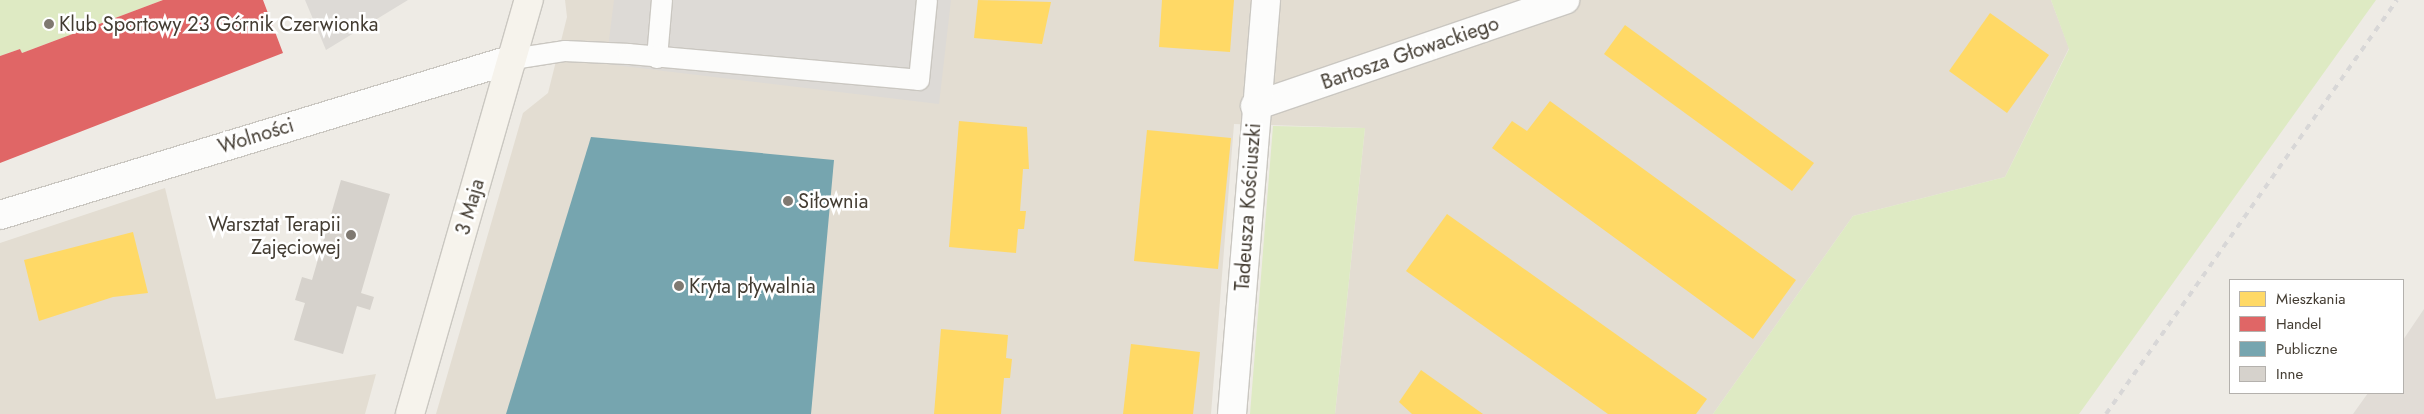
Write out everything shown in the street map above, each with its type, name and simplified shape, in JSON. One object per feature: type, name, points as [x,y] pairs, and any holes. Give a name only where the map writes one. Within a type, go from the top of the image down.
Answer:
[{"type":"main road","name":"3 Maja","points":[[410,414],[529,0]]},
{"type":"street","name":"Tadeusza Kościuszki","points":[[1232,414],[1266,0]]},
{"type":"street","name":"Bartosza Głowackiego","points":[[1256,106],[1565,0]]},
{"type":"street","name":"Wolności","points":[[0,215],[513,59]]},
{"type":"lane","points":[[657,58],[662,0]]},
{"type":"lane","points":[[513,59],[565,51],[918,80],[927,0]]},
{"type":"shaded area","points":[[305,0],[408,0],[326,50]]},
{"type":"shaded area","points":[[565,0],[2051,0],[2069,48],[2005,177],[1853,216],[1713,414],[1335,414],[1365,128],[1234,124],[1211,414],[436,414],[523,113],[548,93],[567,17]]},
{"type":"shaded area","points":[[614,0],[951,0],[939,104],[606,64]]},
{"type":"shaded area","points":[[165,188],[216,399],[376,374],[365,414],[0,414],[0,243]]},
{"type":"shaded area","points":[[2424,309],[2424,414],[2353,414],[2367,394],[2404,394],[2404,339]]},
{"type":"green space","name":"Klub Sportowy 23 Górnik Czerwionka","points":[[0,0],[163,0],[22,53],[20,49],[0,56]]},
{"type":"green space","points":[[2051,0],[2376,0],[2079,414],[1713,414],[1853,216],[2005,177],[2069,49]]},
{"type":"green space","points":[[1273,126],[1365,128],[1335,414],[1250,414]]},
{"type":"building: Mieszkania","points":[[978,0],[1051,2],[1042,44],[974,38]]},
{"type":"building: Mieszkania","points":[[1162,0],[1234,0],[1230,52],[1159,47]]},
{"type":"building: Mieszkania","points":[[1990,13],[2049,55],[2007,113],[1949,71]]},
{"type":"building: Mieszkania","points":[[1625,25],[1814,163],[1792,191],[1604,54]]},
{"type":"building: Mieszkania","points":[[1550,101],[1796,280],[1753,339],[1492,148],[1512,121],[1527,131]]},
{"type":"building: Mieszkania","points":[[959,121],[1027,127],[1029,169],[1023,169],[1020,211],[1026,211],[1024,229],[1018,229],[1016,253],[949,247]]},
{"type":"building: Mieszkania","points":[[1147,130],[1231,138],[1218,269],[1134,261]]},
{"type":"building: Mieszkania","points":[[1447,214],[1707,399],[1696,414],[1608,414],[1406,271]]},
{"type":"building: Mieszkania","points":[[133,232],[148,293],[113,297],[39,321],[24,260]]},
{"type":"building: Mieszkania","points":[[941,329],[1008,335],[1006,358],[1012,359],[1010,378],[1004,378],[1001,414],[934,414]]},
{"type":"building: Mieszkania","points":[[1131,344],[1200,352],[1193,414],[1123,414]]},
{"type":"building: Mieszkania","points":[[1421,370],[1483,414],[1412,414],[1399,402]]},
{"type":"building: Handel","points":[[163,0],[263,0],[283,53],[0,163],[0,56],[20,49],[22,53]]},
{"type":"building: Publiczne","points":[[591,137],[834,160],[811,414],[506,414]]},
{"type":"building: Inne","name":"Warsztat Terapii Zajęciowej","points":[[341,180],[390,194],[361,293],[374,297],[370,310],[357,306],[343,354],[294,340],[305,303],[295,300],[302,277],[312,280]]},
{"type":"railway","points":[[2106,414],[2397,0]]},
{"type":"place","name":"Klub Sportowy 23 Górnik Czerwionka","points":[[49,24]]},
{"type":"place","name":"Siłownia","points":[[788,201]]},
{"type":"place","name":"Warsztat Terapii Zajęciowej","points":[[351,235]]},
{"type":"place","name":"Kryta pływalnia","points":[[679,286]]}]
